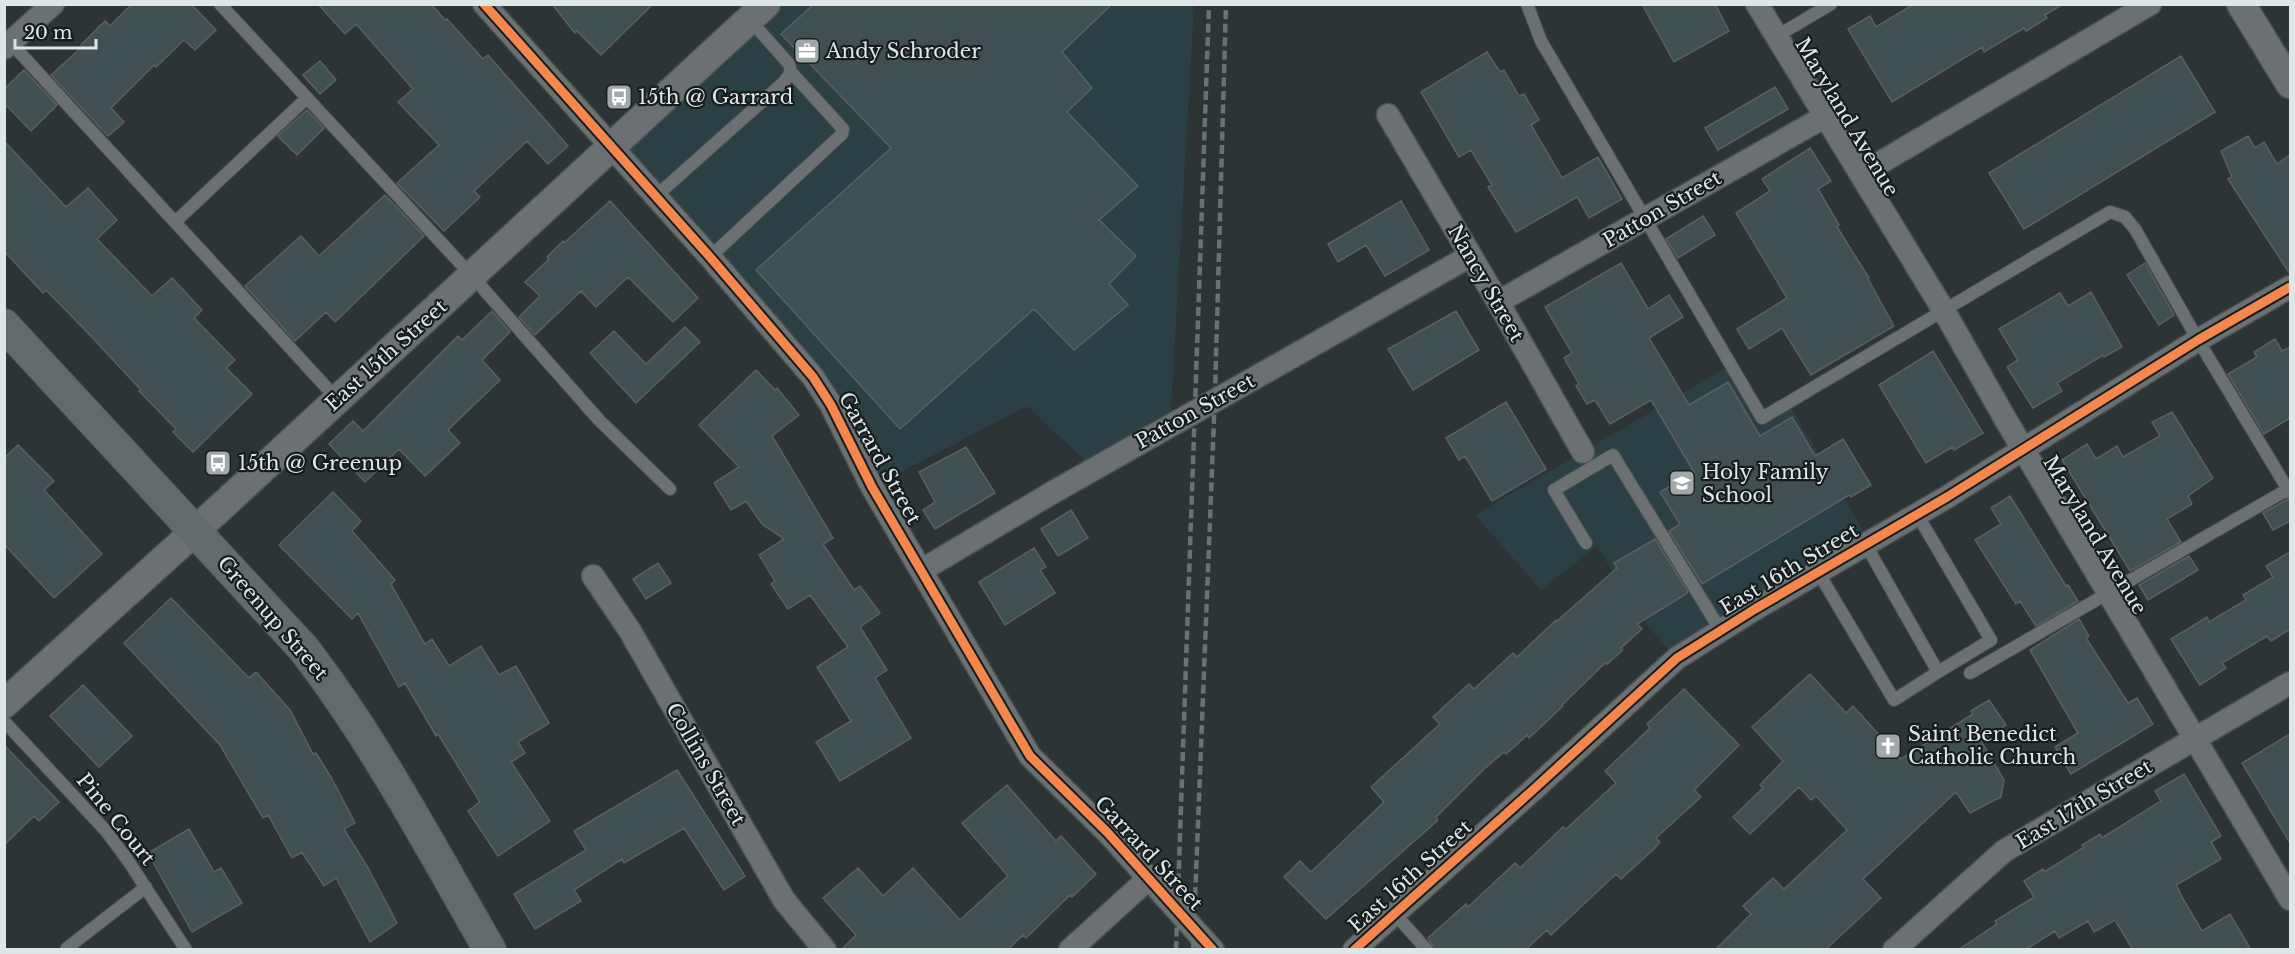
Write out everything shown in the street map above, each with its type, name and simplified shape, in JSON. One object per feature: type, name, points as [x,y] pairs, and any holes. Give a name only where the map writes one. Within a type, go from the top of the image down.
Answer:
[{"type":"main road","name":"Greenup Street","points":[[4,325],[303,648],[332,686],[405,804],[490,950]]},
{"type":"street","points":[[8,46],[53,4]]},
{"type":"street","name":"Garrard Street","points":[[484,4],[610,148],[710,257],[813,377],[831,405],[872,487],[1030,756],[1107,832],[1213,950]]},
{"type":"street","name":"Maryland Avenue","points":[[1757,4],[1944,311],[2194,739],[2287,887]]},
{"type":"street","points":[[1861,174],[2150,4]]},
{"type":"street","points":[[2241,4],[2290,84]]},
{"type":"street","name":"East 15th Street","points":[[4,704],[472,276],[753,11]]},
{"type":"street","name":"Nancy Street","points":[[1388,115],[1583,452]]},
{"type":"street","name":"Patton Street","points":[[1498,302],[1826,116]]},
{"type":"street","name":"Patton Street","points":[[922,570],[1050,494],[1470,256]]},
{"type":"street","name":"East 16th Street","points":[[1354,950],[1677,658],[2290,287]]},
{"type":"street","name":"Collins Street","points":[[593,576],[630,631],[784,900],[825,950]]},
{"type":"street","name":"East 17th Street","points":[[1894,950],[2004,851],[2290,683]]},
{"type":"street","points":[[1070,950],[1148,879]]},
{"type":"lane","points":[[220,4],[472,276],[599,420],[670,489]]},
{"type":"lane","points":[[1527,4],[1541,41],[1762,418],[2110,212],[2125,218],[2135,229],[2290,490],[1970,673]]},
{"type":"lane","points":[[1777,36],[1831,4]]},
{"type":"lane","points":[[710,257],[842,134],[843,129],[791,72],[789,64],[753,11]]},
{"type":"lane","points":[[8,46],[175,222],[337,399]]},
{"type":"lane","points":[[655,197],[784,82],[791,72]]},
{"type":"lane","points":[[175,222],[307,99]]},
{"type":"lane","points":[[1586,543],[1554,490],[1612,455],[1721,631]]},
{"type":"lane","points":[[1818,572],[1894,700],[1991,640],[1917,514]]},
{"type":"lane","points":[[1866,545],[1938,672]]},
{"type":"lane","name":"Pine Court","points":[[4,721],[106,831],[146,887],[186,950]]},
{"type":"lane","points":[[67,948],[146,887]]},
{"type":"lane","points":[[1395,914],[1427,950]]},
{"type":"shaded area","points":[[766,5],[1194,5],[1170,426],[1094,469],[1027,406],[872,487],[831,405],[610,148]]},
{"type":"shaded area","name":"Holy Family School","points":[[1731,365],[1762,417],[1788,402],[1870,542],[1677,658],[1645,623],[1597,546],[1541,590],[1475,515]]},
{"type":"building","points":[[132,4],[191,4],[216,30],[195,50],[184,40],[156,67],[154,65],[111,108],[124,122],[108,136],[51,75],[82,47],[81,45],[105,21],[110,26]]},
{"type":"building","points":[[318,4],[431,4],[483,59],[488,55],[568,146],[548,164],[527,141],[474,191],[480,197],[444,231],[397,183],[439,145],[398,102],[413,89],[356,24],[345,34]]},
{"type":"building","points":[[552,4],[653,4],[601,55],[577,31],[575,33]]},
{"type":"building","points":[[814,4],[1112,4],[1062,52],[1092,88],[1067,112],[1138,186],[1099,220],[1136,256],[1109,284],[1128,305],[1074,350],[1034,309],[900,429],[756,270],[891,148],[781,34]]},
{"type":"building","points":[[1642,4],[1715,4],[1729,31],[1674,62]]},
{"type":"building","points":[[1914,4],[2063,4],[2045,15],[2047,18],[2026,31],[2024,28],[1984,52],[1982,47],[1892,102],[1848,29],[1870,16],[1876,27]]},
{"type":"building","points":[[1487,52],[1500,72],[1504,70],[1519,96],[1524,94],[1539,120],[1531,125],[1562,178],[1598,157],[1622,199],[1589,218],[1577,197],[1516,232],[1488,187],[1492,185],[1471,150],[1459,157],[1421,92]]},
{"type":"building","points":[[2181,56],[2215,112],[2024,229],[1989,173]]},
{"type":"building","points":[[320,61],[336,80],[320,94],[303,75]]},
{"type":"building","points":[[24,70],[57,105],[31,131],[4,103],[4,89]]},
{"type":"building","points":[[1775,87],[1788,109],[1718,150],[1705,128]]},
{"type":"building","points":[[307,110],[324,128],[297,155],[278,136]]},
{"type":"building","points":[[2248,136],[2255,148],[2264,142],[2277,164],[2290,155],[2290,274],[2228,179],[2232,177],[2221,151]]},
{"type":"building","points":[[4,141],[66,207],[88,188],[117,220],[97,239],[152,296],[172,278],[202,310],[194,318],[235,360],[226,368],[252,394],[193,452],[173,432],[176,429],[87,332],[46,290],[43,293],[4,251]]},
{"type":"building","points":[[1810,148],[1831,181],[1818,189],[1839,225],[1837,227],[1869,278],[1894,326],[1811,375],[1782,328],[1749,349],[1737,329],[1787,298],[1736,213],[1770,191],[1762,179]]},
{"type":"building","points":[[385,195],[424,236],[335,322],[326,312],[295,341],[245,286],[301,236],[319,256]]},
{"type":"building","points":[[610,201],[698,298],[673,322],[628,277],[596,307],[581,291],[535,335],[519,317],[540,296],[525,282],[549,259],[547,257],[563,241],[564,243]]},
{"type":"building","points":[[1401,201],[1429,250],[1385,276],[1366,245],[1338,262],[1328,244]]},
{"type":"building","points":[[1703,216],[1715,235],[1678,258],[1666,239]]},
{"type":"building","points":[[1621,263],[1648,309],[1669,295],[1683,317],[1649,338],[1689,405],[1728,382],[1760,436],[1792,417],[1815,456],[1843,439],[1871,485],[1851,497],[1849,495],[1702,584],[1669,531],[1680,524],[1660,492],[1694,472],[1651,400],[1610,424],[1595,400],[1587,404],[1564,358],[1572,353],[1545,307]]},
{"type":"building","points":[[2145,263],[2174,315],[2159,325],[2127,275]]},
{"type":"building","points":[[2091,292],[2122,347],[2104,357],[2103,355],[2057,383],[2062,391],[2033,408],[2007,367],[2018,360],[1999,329],[2060,293],[2068,306]]},
{"type":"building","points":[[492,311],[510,332],[482,360],[500,380],[448,430],[460,443],[425,476],[399,449],[365,482],[329,444],[353,421],[363,431],[458,336],[462,340]]},
{"type":"building","points":[[1456,311],[1479,350],[1413,390],[1388,349]]},
{"type":"building","points":[[685,327],[700,342],[636,403],[590,353],[614,331],[646,364]]},
{"type":"building","points":[[2275,339],[2282,351],[2290,347],[2290,418],[2264,434],[2228,374],[2257,357],[2254,352]]},
{"type":"building","points":[[1933,351],[1983,433],[1954,450],[1952,447],[1926,463],[1879,385]]},
{"type":"building","points":[[756,370],[775,390],[777,388],[799,415],[772,436],[833,538],[823,544],[854,590],[860,586],[880,613],[860,627],[887,670],[875,678],[911,738],[840,781],[816,742],[851,721],[817,667],[848,647],[810,595],[788,609],[771,584],[775,581],[759,555],[784,539],[762,524],[746,501],[731,510],[714,483],[739,467],[699,425]]},
{"type":"building","points":[[1506,402],[1546,469],[1492,501],[1465,456],[1459,460],[1446,438]]},
{"type":"building","points":[[2172,412],[2213,478],[2188,496],[2192,504],[2167,519],[2181,542],[2130,571],[2062,460],[2087,444],[2096,459],[2117,446],[2123,457],[2160,436],[2152,422]]},
{"type":"building","points":[[18,445],[54,481],[44,490],[102,554],[54,598],[4,544],[4,458]]},
{"type":"building","points":[[966,447],[995,493],[935,529],[923,510],[935,502],[919,472]]},
{"type":"building","points":[[333,492],[361,521],[352,531],[395,580],[391,584],[425,644],[432,639],[449,666],[481,646],[499,675],[516,666],[549,723],[518,742],[525,753],[511,762],[550,821],[498,856],[468,811],[480,802],[438,734],[436,736],[405,683],[399,687],[358,613],[352,619],[279,545]]},
{"type":"building","points":[[2010,496],[2066,586],[2068,585],[2078,601],[2036,626],[2020,601],[2016,604],[1975,540],[2001,524],[1991,508]]},
{"type":"building","points":[[2286,500],[2290,501],[2290,521],[2273,530],[2263,513]]},
{"type":"building","points":[[1071,510],[1088,538],[1058,556],[1041,529]]},
{"type":"building","points":[[1655,539],[1688,592],[1637,624],[1642,629],[1621,648],[1623,650],[1607,664],[1605,663],[1529,738],[1527,735],[1506,754],[1504,752],[1484,769],[1436,817],[1438,820],[1326,919],[1284,877],[1300,861],[1311,872],[1384,802],[1371,787],[1440,724],[1433,717],[1448,703],[1469,684],[1474,689],[1513,653],[1517,657],[1617,568],[1614,563]]},
{"type":"building","points":[[1034,548],[1046,567],[1040,570],[1055,593],[1005,625],[979,582]]},
{"type":"building","points":[[2290,552],[2290,629],[2271,641],[2267,636],[2222,663],[2226,668],[2200,685],[2171,639],[2207,617],[2209,622],[2246,600],[2243,595],[2273,577],[2266,566]]},
{"type":"building","points":[[2189,556],[2198,570],[2148,600],[2139,585]]},
{"type":"building","points":[[658,563],[671,583],[646,599],[633,579]]},
{"type":"building","points":[[171,598],[249,678],[256,672],[290,710],[313,754],[316,753],[331,777],[355,823],[344,829],[367,866],[397,923],[370,942],[336,878],[324,886],[302,852],[292,858],[268,815],[263,818],[220,745],[124,643]]},
{"type":"building","points":[[2079,619],[2089,636],[2086,638],[2128,703],[2137,698],[2153,724],[2071,774],[2055,747],[2078,733],[2030,650]]},
{"type":"building","points":[[1810,674],[1846,713],[1853,706],[1901,759],[1973,714],[1971,711],[1989,700],[2006,725],[1981,741],[2004,780],[2001,797],[1970,813],[1956,792],[1863,879],[1881,898],[1825,950],[1715,950],[1751,914],[1743,906],[1773,878],[1784,889],[1847,830],[1816,796],[1811,800],[1799,787],[1750,834],[1733,817],[1763,788],[1760,785],[1783,761],[1752,727]]},
{"type":"building","points":[[83,685],[132,736],[99,767],[50,716]]},
{"type":"building","points":[[1684,689],[1739,745],[1694,790],[1701,797],[1656,838],[1660,842],[1654,849],[1621,879],[1616,874],[1551,935],[1547,930],[1525,950],[1435,950],[1428,938],[1466,904],[1468,907],[1515,863],[1520,868],[1563,827],[1566,829],[1616,783],[1605,771],[1650,728],[1647,724]]},
{"type":"building","points":[[2290,734],[2290,843],[2242,763]]},
{"type":"building","points":[[4,745],[59,802],[39,821],[34,816],[4,845]]},
{"type":"building","points":[[677,770],[745,876],[724,890],[684,828],[624,863],[622,859],[574,890],[581,901],[535,929],[514,894],[586,850],[574,831]]},
{"type":"building","points":[[2184,774],[2221,836],[2211,842],[2221,859],[2176,885],[2202,931],[2230,914],[2251,950],[2133,950],[2115,920],[2094,932],[2088,921],[2059,938],[2055,931],[2025,950],[1958,950],[1997,924],[1995,921],[2034,897],[2024,881],[2043,869],[2044,872],[2083,848],[2082,845],[2100,834],[2102,838],[2161,801],[2155,791]]},
{"type":"building","points":[[1007,785],[1056,841],[1061,836],[1096,874],[1072,897],[1070,895],[1026,938],[1023,935],[1007,950],[841,950],[856,935],[823,898],[858,868],[883,896],[913,868],[960,920],[1008,876],[962,823]]},
{"type":"building","points":[[189,829],[214,872],[221,868],[242,903],[192,932],[148,853]]},
{"type":"railway","points":[[1176,950],[1209,4]]},
{"type":"railway","points":[[1193,950],[1215,393],[1226,4]]},
{"type":"cycle path","points":[[484,4],[710,257],[813,377],[831,405],[872,487],[1030,756],[1107,832],[1213,950]]},
{"type":"cycle path","points":[[1354,950],[1677,658],[1755,609],[1947,497],[2198,340],[2290,287]]},
{"type":"place","name":"Andy Schroder","points":[[807,51]]},
{"type":"place","name":"15th @ Garrard","points":[[619,97]]},
{"type":"place","name":"15th @ Greenup","points":[[218,463]]},
{"type":"place","name":"Holy Family School","points":[[1682,483]]},
{"type":"place","name":"Saint Benedict Catholic Church","points":[[1888,746]]}]
